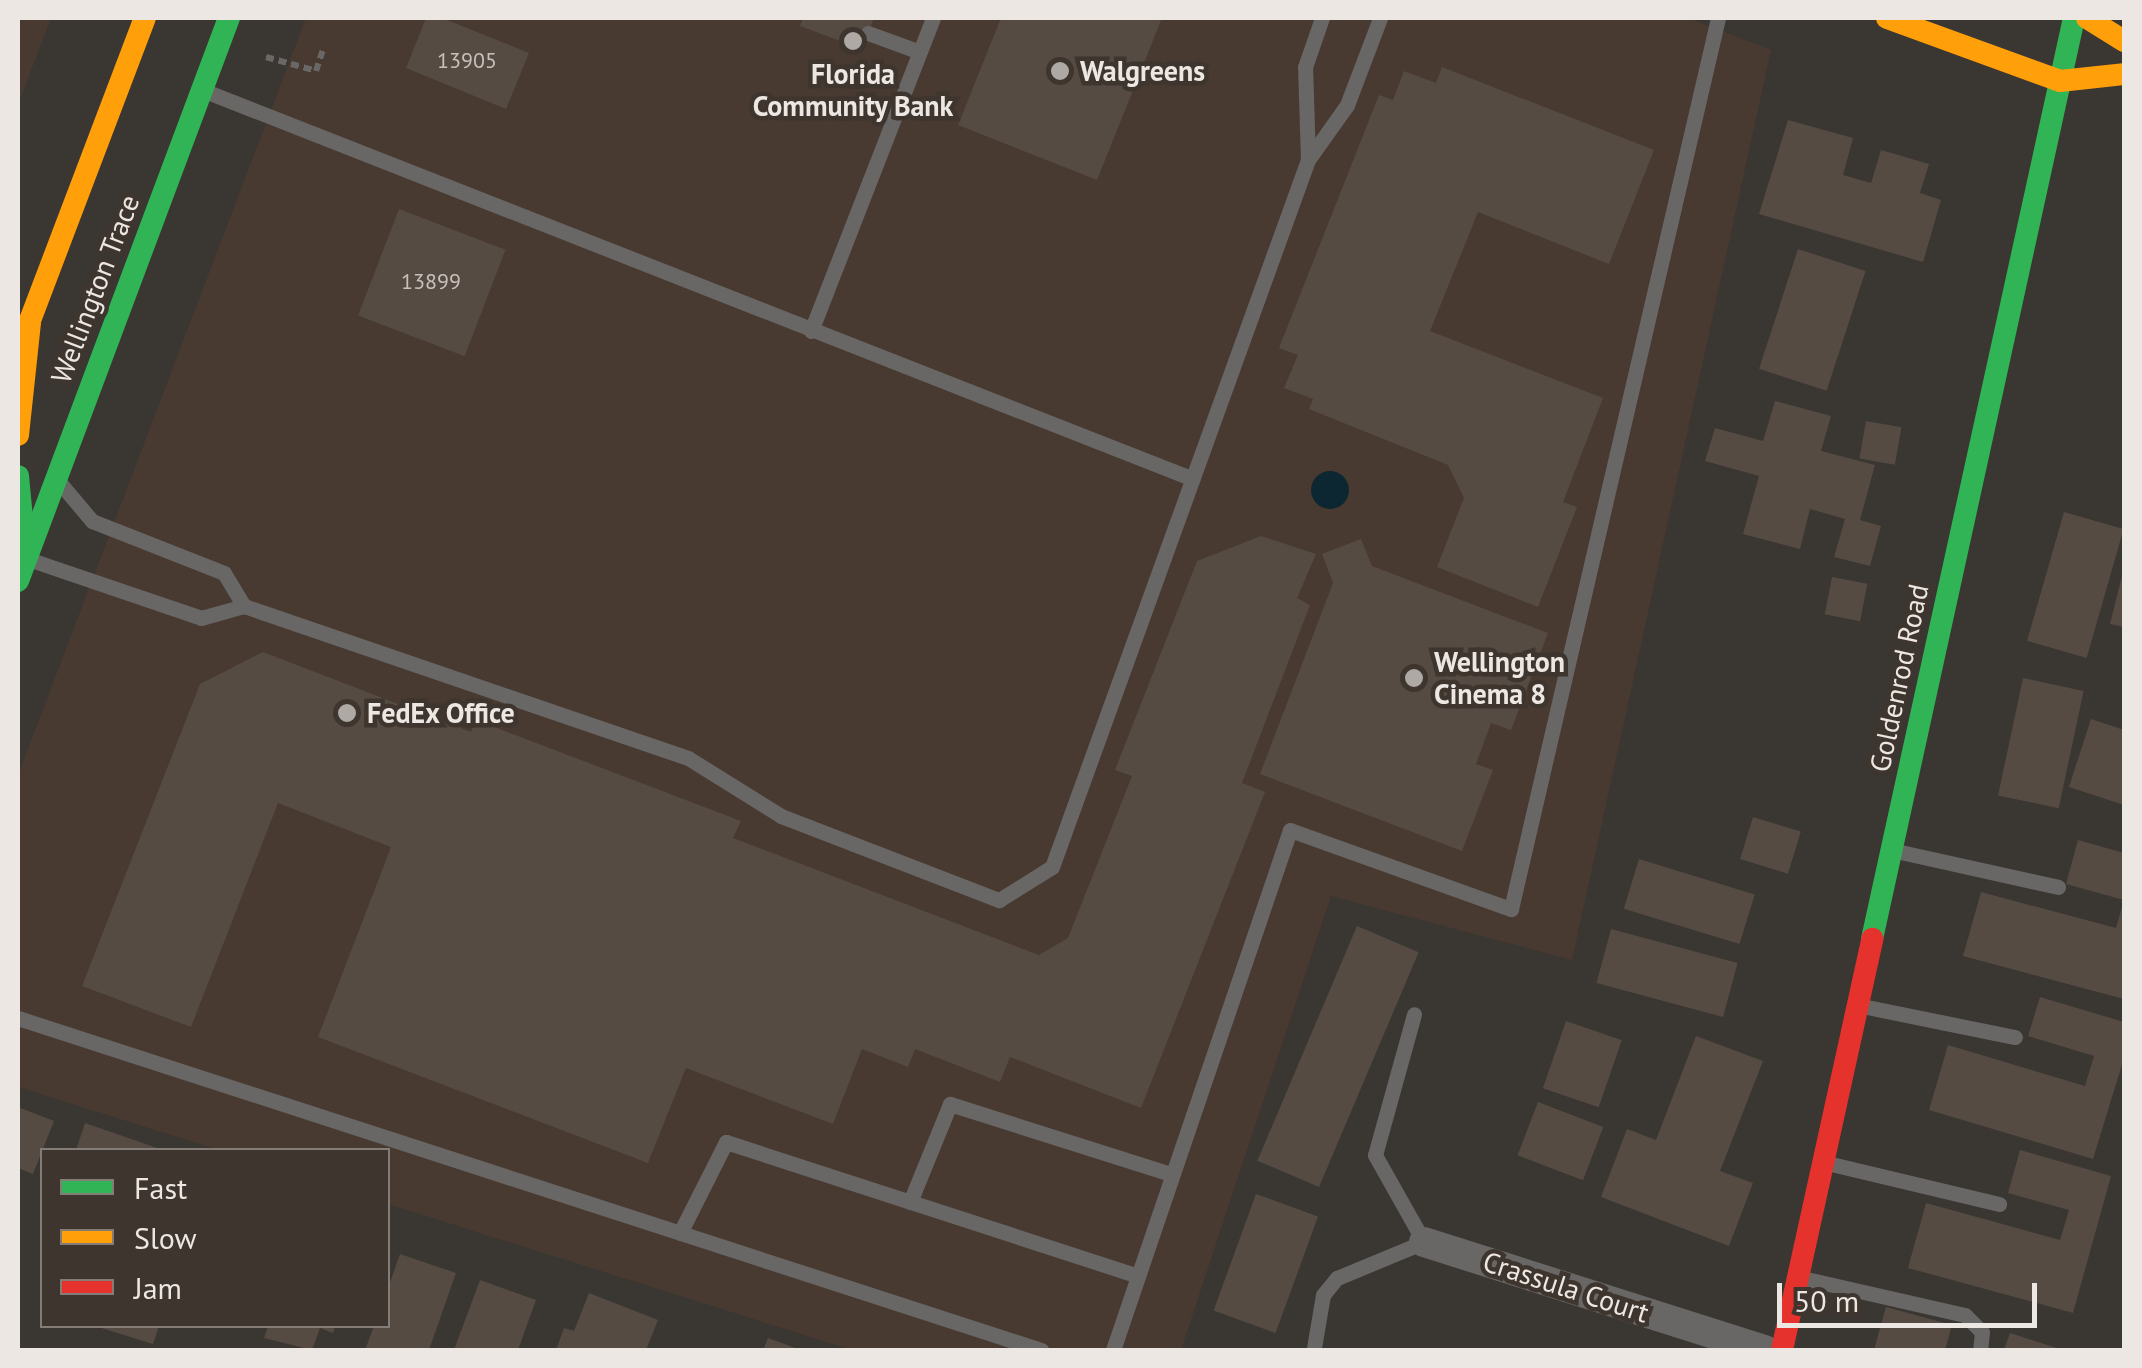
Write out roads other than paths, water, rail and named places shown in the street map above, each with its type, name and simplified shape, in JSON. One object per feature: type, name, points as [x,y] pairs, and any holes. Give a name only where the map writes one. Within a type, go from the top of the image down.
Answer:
[{"type":"street","name":"Wellington Trace","points":[[18,352],[144,18]]},
{"type":"street","name":"Wellington Trace","points":[[18,581],[229,18]]},
{"type":"street","points":[[1887,18],[2060,81],[2124,74]]},
{"type":"street","name":"Goldenrod Road","points":[[1782,1350],[2074,18]]},
{"type":"street","points":[[2087,18],[2124,41]]},
{"type":"street","points":[[18,435],[31,317]]},
{"type":"street","points":[[18,476],[26,558]]},
{"type":"street","name":"Crassula Court","points":[[1424,1242],[1765,1350]]},
{"type":"lane","points":[[811,330],[933,18]]},
{"type":"lane","points":[[1308,160],[1305,67],[1322,18]]},
{"type":"lane","points":[[26,558],[201,618],[244,606],[688,758],[781,816],[999,900],[1052,867],[1308,160],[1347,105],[1380,18]]},
{"type":"lane","points":[[1113,1350],[1290,830],[1511,909],[1718,18]]},
{"type":"lane","points":[[868,33],[920,52]]},
{"type":"lane","points":[[202,90],[1193,479]]},
{"type":"lane","points":[[56,478],[92,522],[224,574],[244,606]]},
{"type":"lane","points":[[1892,850],[2058,887]]},
{"type":"lane","points":[[1857,1005],[2014,1038]]},
{"type":"lane","points":[[1314,1348],[1323,1295],[1337,1278],[1424,1242],[1376,1156],[1414,1014]]},
{"type":"lane","points":[[18,1018],[1041,1350]]},
{"type":"lane","points":[[910,1202],[950,1104],[1171,1174]]},
{"type":"lane","points":[[680,1233],[726,1142],[1138,1276]]},
{"type":"lane","points":[[1823,1162],[1999,1204]]},
{"type":"lane","points":[[1798,1277],[1965,1316],[1982,1332],[1980,1350]]},
{"type":"water","points":[[1330,471],[1343,477],[1349,490],[1343,503],[1330,509],[1317,503],[1311,490],[1317,477]]},
{"type":"place","name":"Florida Community Bank","points":[[853,41]]},
{"type":"place","name":"Walgreens","points":[[1060,71]]},
{"type":"place","name":"Wellington Cinema 8","points":[[1414,678]]},
{"type":"place","name":"FedEx Office","points":[[347,713]]}]
